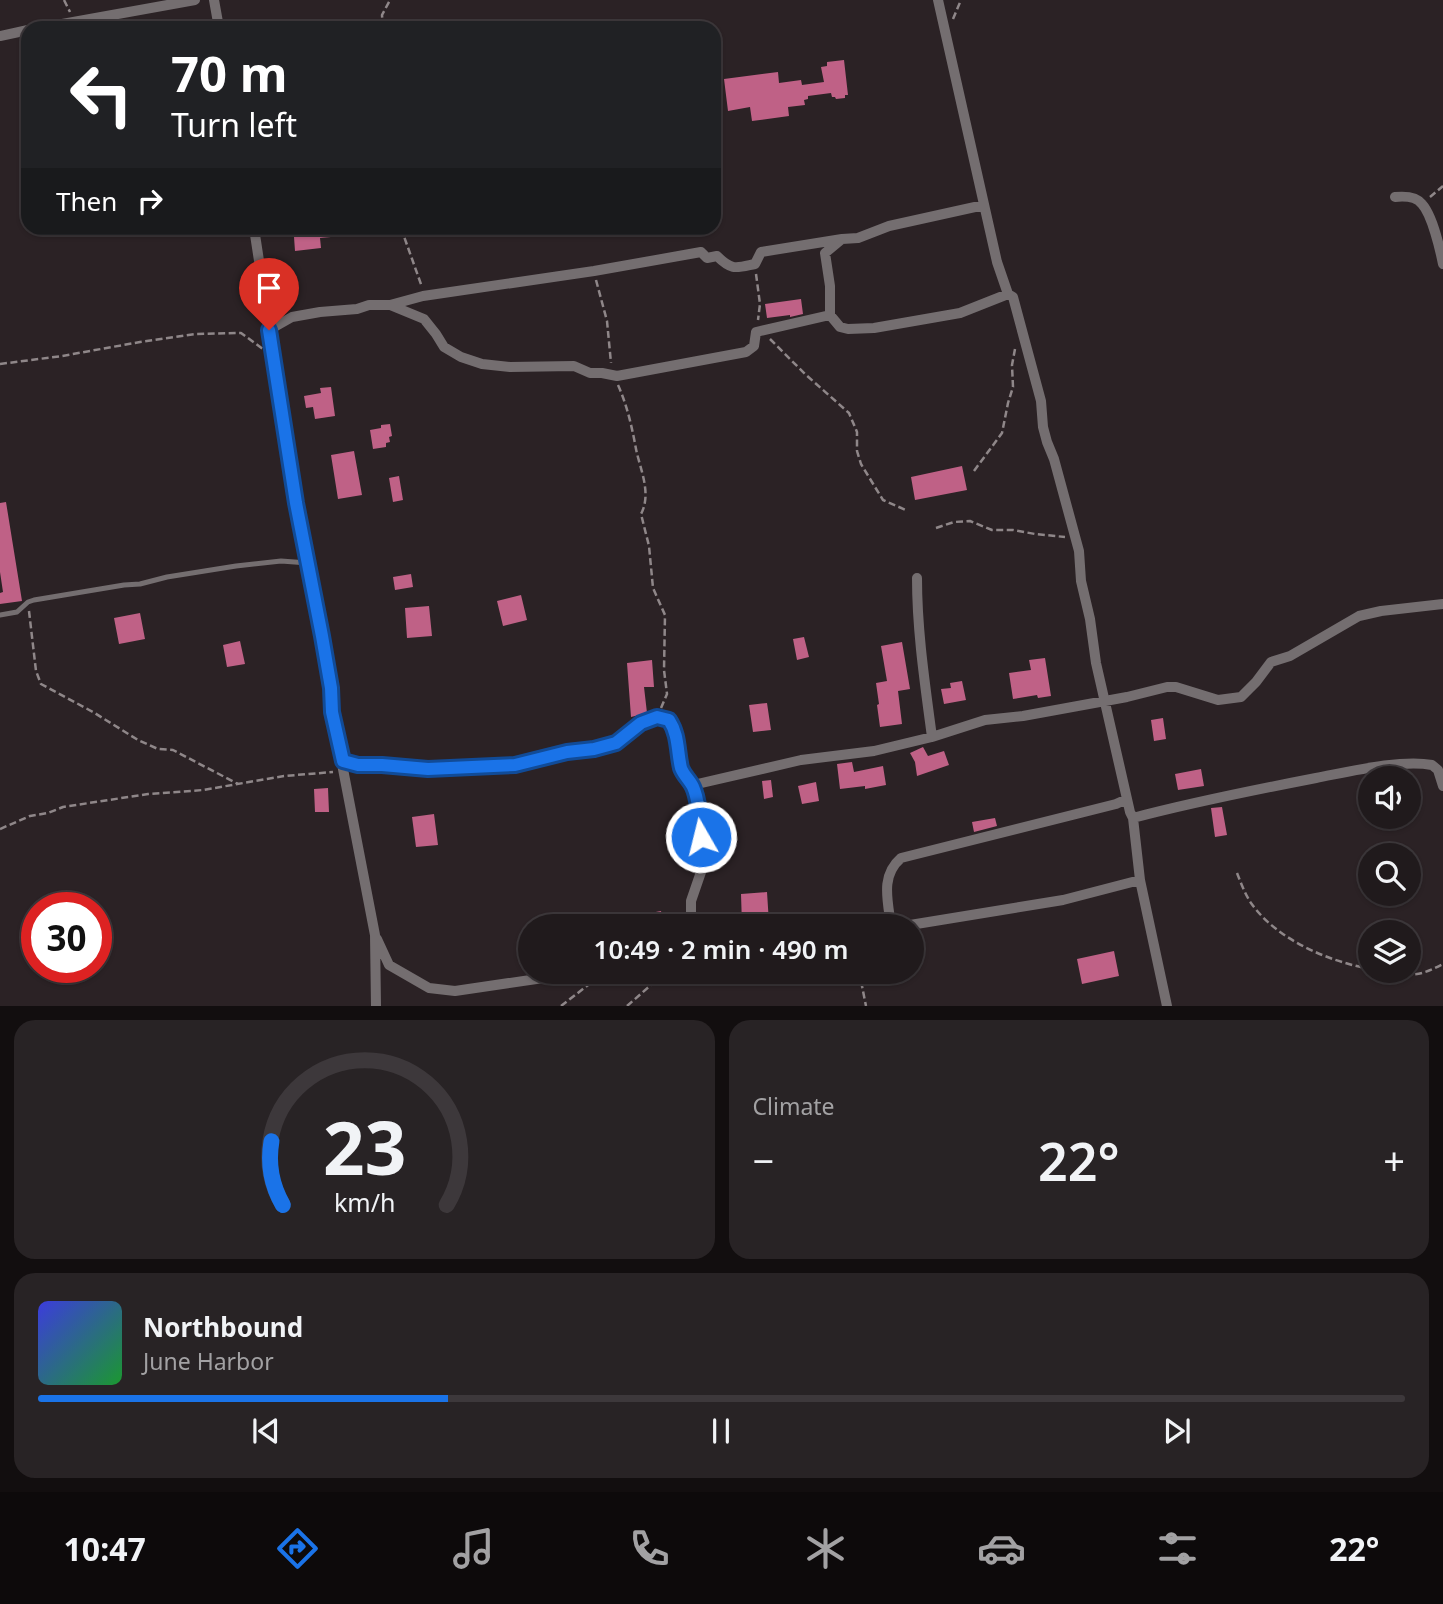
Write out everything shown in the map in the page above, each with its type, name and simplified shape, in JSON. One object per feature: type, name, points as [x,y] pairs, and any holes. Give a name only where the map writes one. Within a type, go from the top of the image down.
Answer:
[{"type":"street","points":[[79,21],[195,0]]},
{"type":"street","points":[[214,0],[218,21]]},
{"type":"street","points":[[937,0],[997,262],[1008,294],[1013,297],[1041,401],[1043,427],[1079,551],[1081,581],[1129,812],[1133,818],[1140,880],[1167,1006]]},
{"type":"street","points":[[0,36],[21,32]]},
{"type":"street","points":[[1395,197],[1409,197],[1422,204],[1434,231],[1443,264]]},
{"type":"street","points":[[269,330],[292,317],[357,309],[369,304],[390,305],[423,296],[701,252],[707,258],[718,256],[730,267],[737,268],[755,264],[761,252],[858,238],[889,226],[984,205]]},
{"type":"street","points":[[255,235],[296,503],[331,688],[332,712],[375,935],[376,1006]]},
{"type":"street","points":[[842,239],[825,253],[830,286],[830,315],[840,327],[874,328],[960,313],[1008,294]]},
{"type":"street","points":[[390,305],[424,319],[444,346],[461,357],[482,364],[510,367],[574,366],[590,373],[613,375],[627,375],[746,352],[754,346],[756,332],[830,315]]},
{"type":"street","points":[[917,578],[920,650],[932,737]]},
{"type":"street","points":[[693,785],[802,760],[874,751],[932,737],[985,720],[1023,716],[1167,687],[1176,687],[1218,700],[1241,696],[1256,682],[1270,662],[1290,656],[1359,616],[1443,604]]},
{"type":"street","points":[[343,766],[382,765],[428,769],[515,765],[616,743],[641,723],[657,717],[669,720],[675,728],[681,768],[685,778],[693,785],[700,820],[701,872],[691,901],[691,914]]},
{"type":"street","points":[[1133,818],[1198,801],[1356,770],[1401,765],[1432,765],[1438,770],[1443,786]]},
{"type":"street","points":[[890,914],[887,876],[891,867],[901,858],[1127,799]]},
{"type":"street","points":[[924,923],[1063,900],[1140,880]]},
{"type":"street","points":[[375,935],[389,965],[429,988],[455,991],[518,984]]},
{"type":"lane","points":[[0,615],[17,612],[28,602],[43,598],[140,584],[167,577],[281,561],[308,563]]},
{"type":"path","points":[[382,21],[382,15],[390,0]]},
{"type":"path","points":[[1422,204],[1443,186]]},
{"type":"path","points":[[403,235],[421,282],[423,296]]},
{"type":"path","points":[[755,264],[760,304],[756,332],[777,344],[783,354],[849,413],[856,432],[861,464],[874,487],[883,500],[908,511]]},
{"type":"path","points":[[594,271],[607,321],[613,375],[612,373],[626,404],[645,483],[644,507],[641,513],[649,546],[653,588],[664,615],[667,694],[657,717]]},
{"type":"path","points":[[0,364],[197,334],[241,333],[273,356]]},
{"type":"path","points":[[974,471],[1003,433],[1013,387],[1012,365],[1016,341]]},
{"type":"path","points":[[936,528],[964,520],[992,530],[1075,537]]},
{"type":"path","points":[[28,602],[36,671],[41,684],[138,740],[158,749],[173,750],[238,784]]},
{"type":"path","points":[[0,829],[30,816],[63,807],[124,797],[203,790],[343,766]]},
{"type":"path","points":[[1237,873],[1253,905],[1271,924],[1298,943],[1326,956],[1358,966]]},
{"type":"path","points":[[1421,974],[1443,964]]},
{"type":"path","points":[[561,1006],[584,984]]},
{"type":"path","points":[[627,1006],[652,984]]},
{"type":"path","points":[[862,984],[866,1006]]},
{"type":"building","points":[[844,60],[848,95],[845,95],[845,98],[836,99],[831,93],[808,96],[808,99],[804,100],[805,105],[788,107],[789,116],[752,121],[750,107],[728,111],[724,79],[778,72],[779,83],[801,80],[802,85],[824,82],[821,67],[827,66],[827,62]]},
{"type":"building","points":[[294,237],[331,237],[320,238],[321,248],[295,251]]},
{"type":"building","points":[[801,299],[803,314],[767,318],[765,304]]},
{"type":"building","points":[[331,387],[335,416],[315,419],[313,407],[306,408],[304,396],[321,393],[320,388]]},
{"type":"building","points":[[390,424],[390,442],[386,443],[386,447],[373,449],[370,430]]},
{"type":"building","points":[[354,451],[362,495],[338,499],[331,455]]},
{"type":"building","points":[[962,466],[967,490],[915,500],[911,477]]},
{"type":"building","points":[[399,476],[403,500],[393,502],[389,478]]},
{"type":"building","points":[[6,502],[22,601],[0,604],[0,593],[3,592],[0,572],[0,503]]},
{"type":"building","points":[[411,574],[413,587],[395,590],[393,577]]},
{"type":"building","points":[[521,595],[527,620],[503,626],[497,601]]},
{"type":"building","points":[[429,606],[432,636],[407,638],[405,608]]},
{"type":"building","points":[[140,613],[145,639],[119,644],[114,618]]},
{"type":"building","points":[[804,637],[809,657],[797,660],[793,639]]},
{"type":"building","points":[[240,641],[245,664],[227,667],[223,645]]},
{"type":"building","points":[[902,642],[910,689],[898,691],[902,724],[880,727],[876,683],[887,681],[881,646]]},
{"type":"building","points":[[1045,658],[1051,696],[1013,699],[1009,673],[1031,670],[1029,660]]},
{"type":"building","points":[[652,660],[654,687],[644,687],[647,713],[631,717],[627,663]]},
{"type":"building","points":[[962,681],[966,700],[944,704],[941,689],[951,688],[950,683]]},
{"type":"building","points":[[767,703],[771,730],[753,732],[749,705]]},
{"type":"building","points":[[1163,718],[1166,739],[1154,741],[1151,720]]},
{"type":"building","points":[[923,747],[928,756],[944,751],[949,765],[917,776],[915,762],[910,753]]},
{"type":"building","points":[[852,762],[854,772],[883,766],[886,785],[865,789],[865,786],[840,789],[837,764]]},
{"type":"building","points":[[1201,769],[1204,786],[1178,790],[1175,774]]},
{"type":"building","points":[[771,780],[773,797],[764,799],[762,781]]},
{"type":"building","points":[[816,782],[819,801],[802,804],[798,786]]},
{"type":"building","points":[[328,788],[329,812],[315,812],[314,789]]},
{"type":"building","points":[[1222,807],[1227,835],[1215,837],[1211,808]]},
{"type":"building","points":[[434,814],[438,845],[416,847],[412,817]]},
{"type":"building","points":[[995,818],[997,826],[974,832],[972,822]]},
{"type":"building","points":[[767,892],[768,914],[742,914],[741,894]]},
{"type":"building","points":[[1114,951],[1119,976],[1082,984],[1077,959]]},
{"type":"route","points":[[269,330],[296,503],[343,761],[358,765],[428,769],[515,765],[616,743],[641,723],[657,717],[669,720],[675,728],[681,768],[685,778],[693,785],[701,837]]}]
